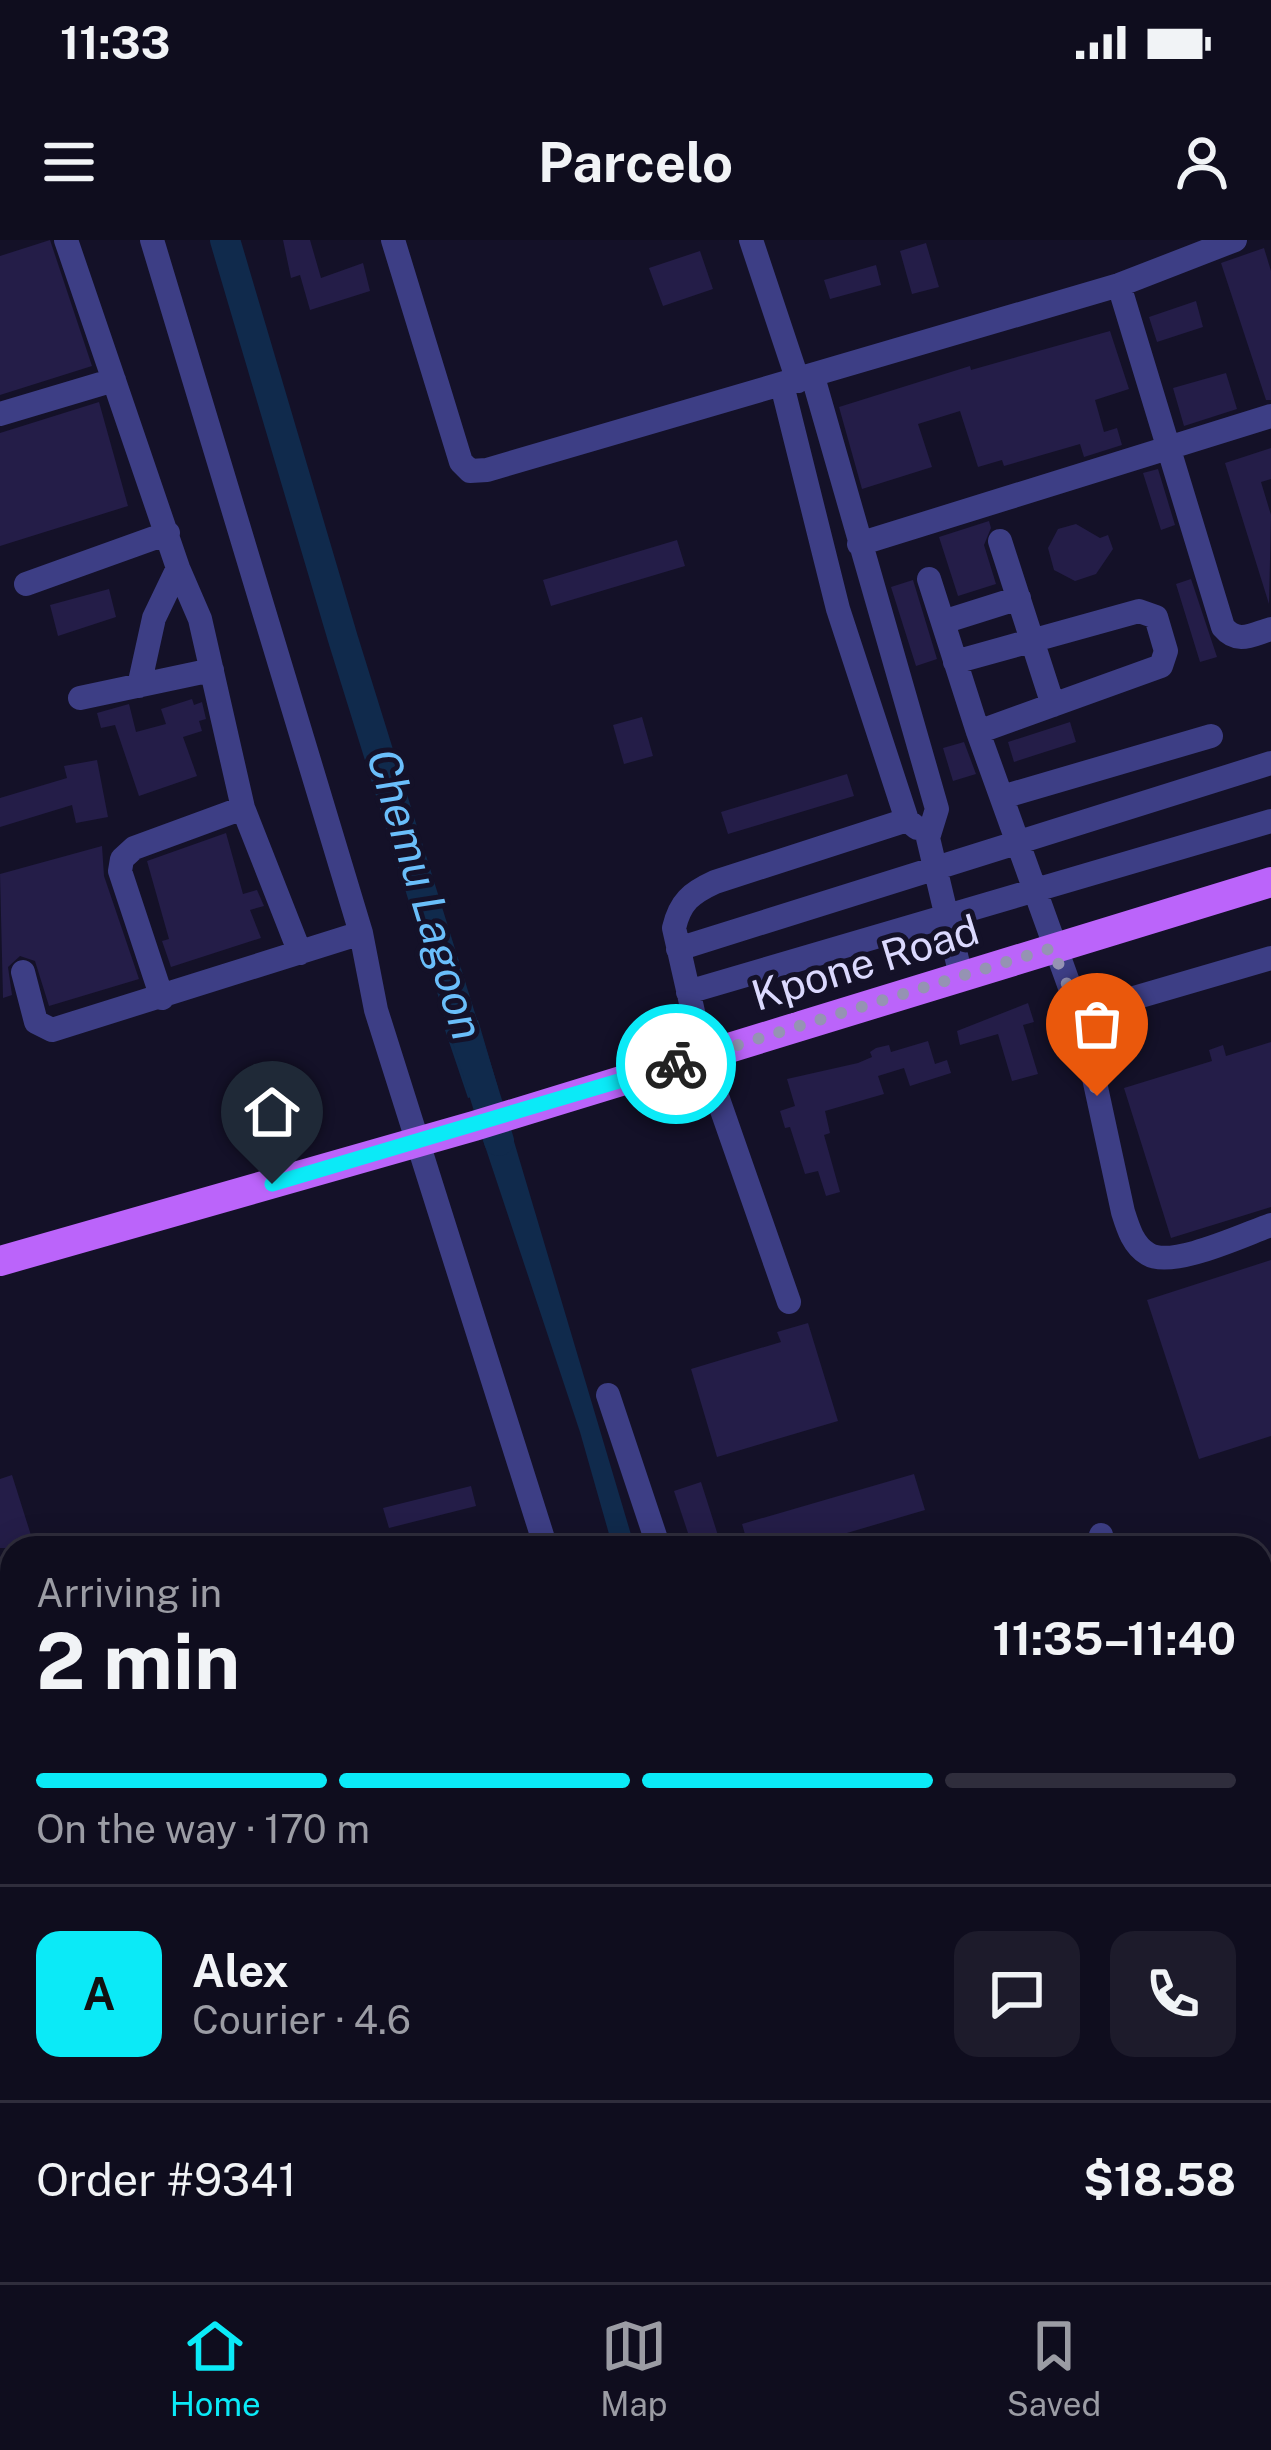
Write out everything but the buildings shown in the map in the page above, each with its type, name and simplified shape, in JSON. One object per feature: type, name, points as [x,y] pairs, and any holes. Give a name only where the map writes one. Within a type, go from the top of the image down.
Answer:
[{"type":"main road","name":"Kpone Road","points":[[0,1261],[474,1126],[1271,882]]},
{"type":"street","points":[[66,240],[178,568],[200,619],[243,808],[300,953]]},
{"type":"street","points":[[152,240],[361,933],[376,1010],[542,1536]]},
{"type":"street","points":[[393,240],[461,462],[470,471],[798,381],[1119,285],[1235,240]]},
{"type":"street","points":[[751,240],[860,544],[937,809],[928,838],[961,976]]},
{"type":"street","points":[[1119,285],[1223,627],[1230,635],[1246,638],[1271,629]]},
{"type":"street","points":[[0,414],[114,380]]},
{"type":"street","points":[[798,381],[838,608],[907,820],[928,838]]},
{"type":"street","points":[[860,544],[1271,416]]},
{"type":"street","points":[[26,584],[168,533]]},
{"type":"street","points":[[1000,541],[1053,705]]},
{"type":"street","points":[[139,686],[149,632],[178,568]]},
{"type":"street","points":[[929,579],[978,732],[1038,890],[1052,948],[1079,1014],[1132,1238],[1148,1254],[1161,1258],[1196,1252],[1271,1225]]},
{"type":"street","points":[[838,608],[874,597]]},
{"type":"street","points":[[943,622],[1019,598]]},
{"type":"street","points":[[955,662],[1139,611],[1156,617],[1166,651],[1161,666],[978,732]]},
{"type":"street","points":[[80,698],[212,670]]},
{"type":"street","points":[[1002,797],[1211,736]]},
{"type":"street","points":[[678,949],[1271,763]]},
{"type":"street","points":[[162,998],[120,871],[122,859],[153,839],[243,808]]},
{"type":"street","points":[[789,1303],[703,1055],[674,928],[678,909],[692,893],[715,882],[907,820]]},
{"type":"street","points":[[688,992],[1271,821]]},
{"type":"street","points":[[23,972],[36,1022],[52,1030],[361,933]]},
{"type":"street","points":[[1079,1014],[1271,958]]},
{"type":"street","points":[[608,1395],[655,1536]]},
{"type":"water","points":[[478,1020],[498,1088],[468,1098],[445,1030]]},
{"type":"water","points":[[510,1128],[631,1536],[610,1536],[482,1137]]},
{"type":"waterway","name":"Chemu Lagoon","points":[[225,240],[499,1141]]},
{"type":"way so far","points":[[676,1064],[1052,948],[1081,1018],[1097,1096]]},
{"type":"route","points":[[272,1184],[676,1064]]}]
